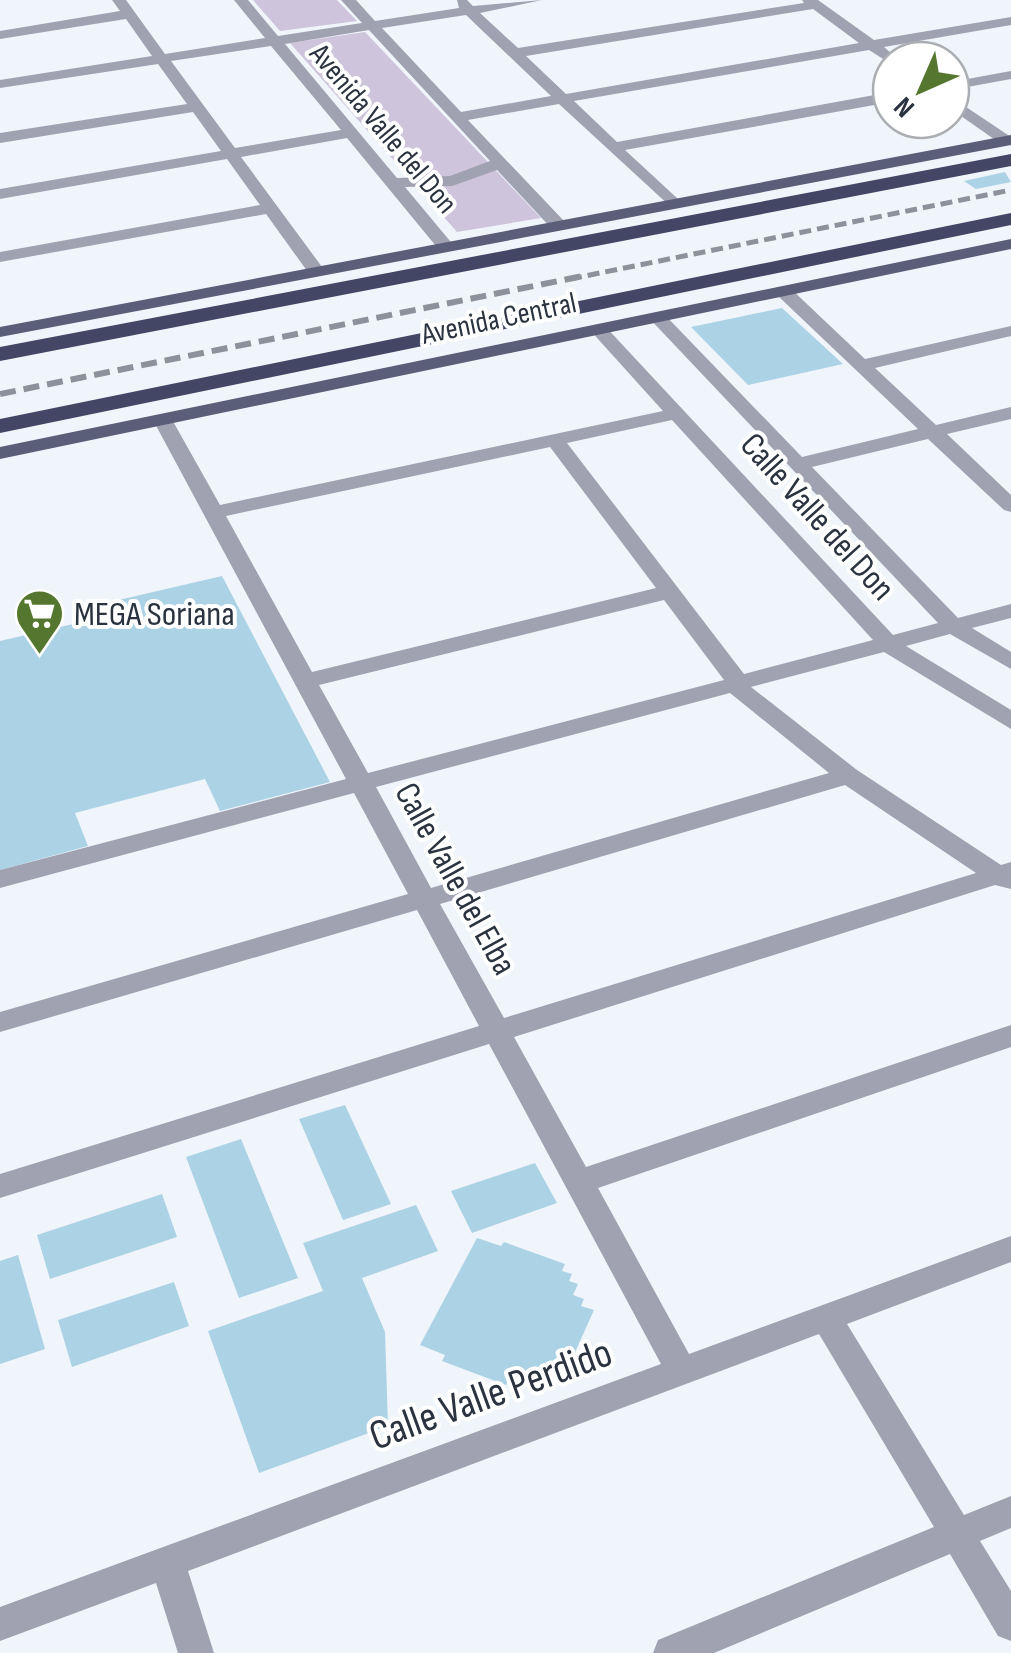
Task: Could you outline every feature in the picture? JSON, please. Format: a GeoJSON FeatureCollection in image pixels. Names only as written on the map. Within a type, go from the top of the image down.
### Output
{"type":"FeatureCollection","features":[{"type":"Feature","properties":{"kind":"highway","name":"Avenida Central"},"geometry":{"type":"LineString","coordinates":[[0,354],[1010,147]]}},
{"type":"Feature","properties":{"kind":"highway","name":"Avenida Central"},"geometry":{"type":"LineString","coordinates":[[0,426],[1011,219]]}},
{"type":"Feature","properties":{"kind":"highway"},"geometry":{"type":"LineString","coordinates":[[830,256],[1011,242]]}},
{"type":"Feature","properties":{"kind":"main road"},"geometry":{"type":"LineString","coordinates":[[0,332],[672,203],[1010,147]]}},
{"type":"Feature","properties":{"kind":"main road","name":"Avenida Central"},"geometry":{"type":"LineString","coordinates":[[0,453],[1011,242]]}},
{"type":"Feature","properties":{"kind":"street","name":"Avenida Valle del Don"},"geometry":{"type":"LineString","coordinates":[[241,0],[446,247]]}},
{"type":"Feature","properties":{"kind":"street","name":"Avenida Valle del Don"},"geometry":{"type":"LineString","coordinates":[[348,0],[558,225]]}},
{"type":"Feature","properties":{"kind":"street"},"geometry":{"type":"LineString","coordinates":[[0,84],[372,25],[464,5],[535,0]]}},
{"type":"Feature","properties":{"kind":"street"},"geometry":{"type":"LineString","coordinates":[[514,53],[812,2],[871,44]]}},
{"type":"Feature","properties":{"kind":"street"},"geometry":{"type":"LineString","coordinates":[[464,5],[672,203]]}},
{"type":"Feature","properties":{"kind":"street"},"geometry":{"type":"LineString","coordinates":[[0,34],[124,7],[316,271]]}},
{"type":"Feature","properties":{"kind":"street"},"geometry":{"type":"LineString","coordinates":[[901,40],[1011,21]]}},
{"type":"Feature","properties":{"kind":"street"},"geometry":{"type":"LineString","coordinates":[[458,117],[871,45]]}},
{"type":"Feature","properties":{"kind":"street"},"geometry":{"type":"LineString","coordinates":[[971,82],[1011,75]]}},
{"type":"Feature","properties":{"kind":"street"},"geometry":{"type":"LineString","coordinates":[[614,148],[871,100]]}},
{"type":"Feature","properties":{"kind":"street"},"geometry":{"type":"LineString","coordinates":[[0,138],[197,107]]}},
{"type":"Feature","properties":{"kind":"street"},"geometry":{"type":"LineString","coordinates":[[971,117],[1010,147]]}},
{"type":"Feature","properties":{"kind":"street"},"geometry":{"type":"LineString","coordinates":[[0,194],[350,132]]}},
{"type":"Feature","properties":{"kind":"street"},"geometry":{"type":"LineString","coordinates":[[392,182],[452,181],[500,163]]}},
{"type":"Feature","properties":{"kind":"street"},"geometry":{"type":"LineString","coordinates":[[0,257],[268,209]]}},
{"type":"Feature","properties":{"kind":"street"},"geometry":{"type":"LineString","coordinates":[[783,291],[1011,506]]}},
{"type":"Feature","properties":{"kind":"street","name":"Calle Valle del Don"},"geometry":{"type":"LineString","coordinates":[[657,317],[795,466],[954,627],[1011,662]]}},
{"type":"Feature","properties":{"kind":"street","name":"Calle Valle del Don"},"geometry":{"type":"LineString","coordinates":[[598,329],[891,646],[1011,721]]}},
{"type":"Feature","properties":{"kind":"street"},"geometry":{"type":"LineString","coordinates":[[862,365],[1011,331]]}},
{"type":"Feature","properties":{"kind":"street"},"geometry":{"type":"LineString","coordinates":[[215,512],[679,413]]}},
{"type":"Feature","properties":{"kind":"street"},"geometry":{"type":"LineString","coordinates":[[795,466],[1011,413]]}},
{"type":"Feature","properties":{"kind":"street","name":"Calle Valle del Elba"},"geometry":{"type":"LineString","coordinates":[[163,420],[683,1373]]}},
{"type":"Feature","properties":{"kind":"street"},"geometry":{"type":"LineString","coordinates":[[555,440],[672,591],[737,681],[742,695],[848,776],[1007,876]]}},
{"type":"Feature","properties":{"kind":"street"},"geometry":{"type":"LineString","coordinates":[[308,682],[672,591]]}},
{"type":"Feature","properties":{"kind":"street"},"geometry":{"type":"LineString","coordinates":[[0,879],[737,681],[891,646],[1011,611]]}},
{"type":"Feature","properties":{"kind":"street"},"geometry":{"type":"LineString","coordinates":[[0,1022],[848,776]]}},
{"type":"Feature","properties":{"kind":"street"},"geometry":{"type":"LineString","coordinates":[[0,1186],[1007,876]]}},
{"type":"Feature","properties":{"kind":"street"},"geometry":{"type":"LineString","coordinates":[[579,1182],[1011,1036]]}},
{"type":"Feature","properties":{"kind":"street","name":"Calle Valle Perdido"},"geometry":{"type":"LineString","coordinates":[[0,1624],[827,1320],[1011,1248]]}},
{"type":"Feature","properties":{"kind":"street"},"geometry":{"type":"LineString","coordinates":[[827,1320],[1011,1624]]}},
{"type":"Feature","properties":{"kind":"street"},"geometry":{"type":"LineString","coordinates":[[672,1653],[1011,1512]]}},
{"type":"Feature","properties":{"kind":"street"},"geometry":{"type":"LineString","coordinates":[[167,1560],[196,1653]]}},
{"type":"Feature","properties":{"kind":"shaded area"},"geometry":{"type":"Polygon","coordinates":[[[253,0],[337,0],[357,21],[280,31],[253,0]]]}},
{"type":"Feature","properties":{"kind":"shaded area"},"geometry":{"type":"Polygon","coordinates":[[[365,32],[541,218],[457,232],[290,43],[365,32]]]}},
{"type":"Feature","properties":{"kind":"building"},"geometry":{"type":"Polygon","coordinates":[[[1005,172],[1011,182],[976,189],[964,181],[1005,172]]]}},
{"type":"Feature","properties":{"kind":"building"},"geometry":{"type":"Polygon","coordinates":[[[782,308],[843,364],[748,385],[691,327],[782,308]]]}},
{"type":"Feature","properties":{"kind":"building"},"geometry":{"type":"Polygon","coordinates":[[[222,576],[330,782],[220,811],[205,779],[75,813],[88,846],[0,870],[0,641],[103,617],[97,605],[222,576]]]}},
{"type":"Feature","properties":{"kind":"building"},"geometry":{"type":"Polygon","coordinates":[[[345,1105],[391,1204],[343,1220],[299,1119],[345,1105]]]}},
{"type":"Feature","properties":{"kind":"building"},"geometry":{"type":"Polygon","coordinates":[[[241,1139],[298,1278],[239,1298],[186,1157],[241,1139]]]}},
{"type":"Feature","properties":{"kind":"building"},"geometry":{"type":"Polygon","coordinates":[[[535,1163],[557,1203],[472,1233],[451,1191],[535,1163]]]}},
{"type":"Feature","properties":{"kind":"building"},"geometry":{"type":"Polygon","coordinates":[[[162,1194],[177,1237],[50,1279],[37,1235],[162,1194]]]}},
{"type":"Feature","properties":{"kind":"building"},"geometry":{"type":"Polygon","coordinates":[[[416,1205],[438,1251],[362,1278],[385,1332],[388,1426],[259,1473],[208,1331],[323,1291],[303,1243],[416,1205]]]}},
{"type":"Feature","properties":{"kind":"building"},"geometry":{"type":"Polygon","coordinates":[[[477,1238],[501,1246],[504,1242],[565,1264],[562,1271],[572,1274],[569,1281],[578,1284],[573,1295],[584,1299],[581,1306],[594,1310],[567,1370],[554,1365],[550,1372],[538,1367],[532,1379],[524,1376],[521,1382],[510,1378],[506,1385],[442,1361],[445,1355],[420,1345],[477,1238]]]}},
{"type":"Feature","properties":{"kind":"building"},"geometry":{"type":"Polygon","coordinates":[[[18,1255],[45,1349],[0,1364],[0,1261],[18,1255]]]}},
{"type":"Feature","properties":{"kind":"building"},"geometry":{"type":"Polygon","coordinates":[[[174,1282],[189,1326],[72,1367],[58,1320],[174,1282]]]}},
{"type":"Feature","properties":{"kind":"railway"},"geometry":{"type":"LineString","coordinates":[[570,279],[1011,190]]}},
{"type":"Feature","properties":{"kind":"railway"},"geometry":{"type":"LineString","coordinates":[[0,394],[583,276]]}},
{"type":"Feature","properties":{"kind":"place","name":"MEGA Soriana"},"geometry":{"type":"Point","coordinates":[39,656]}}]}
